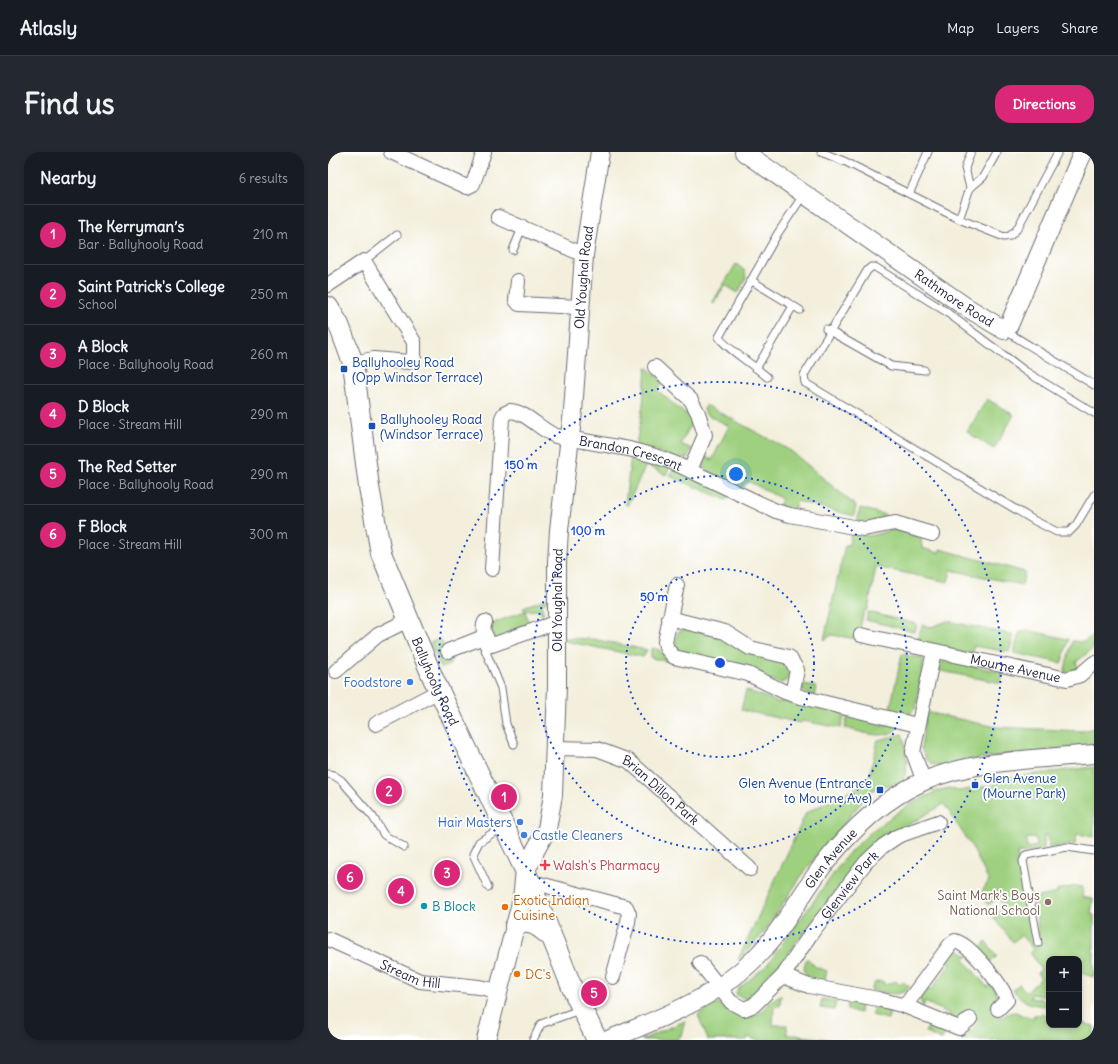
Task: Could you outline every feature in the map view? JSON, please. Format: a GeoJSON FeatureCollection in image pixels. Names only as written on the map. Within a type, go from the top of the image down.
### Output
{"type":"FeatureCollection","features":[{"type":"Feature","properties":{"kind":"main road","name":"Ballyhooly Road"},"geometry":{"type":"LineString","coordinates":[[328,307],[339,325],[353,363],[377,536],[381,553],[439,691],[528,879],[551,938],[597,1040]]}},
{"type":"Feature","properties":{"kind":"street"},"geometry":{"type":"LineString","coordinates":[[391,152],[463,186],[471,186],[473,184],[484,152]]}},
{"type":"Feature","properties":{"kind":"street","name":"Old Youghal Road"},"geometry":{"type":"LineString","coordinates":[[486,1040],[497,991],[535,851],[547,829],[553,795],[556,748],[557,562],[559,530],[570,440],[584,255],[600,152]]}},
{"type":"Feature","properties":{"kind":"street","name":"Rathmore Road"},"geometry":{"type":"LineString","coordinates":[[744,152],[963,305],[1004,330],[1009,324],[1084,152]]}},
{"type":"Feature","properties":{"kind":"street"},"geometry":{"type":"LineString","coordinates":[[498,217],[584,255]]}},
{"type":"Feature","properties":{"kind":"street"},"geometry":{"type":"LineString","coordinates":[[328,285],[364,261],[412,336],[415,350],[414,356],[410,362],[374,358],[353,363]]}},
{"type":"Feature","properties":{"kind":"street"},"geometry":{"type":"LineString","coordinates":[[518,281],[516,300],[519,304],[580,307]]}},
{"type":"Feature","properties":{"kind":"street","name":"Brandon Crescent"},"geometry":{"type":"LineString","coordinates":[[655,367],[691,400],[698,413],[705,436],[690,470]]}},
{"type":"Feature","properties":{"kind":"street","name":"Brandon Crescent"},"geometry":{"type":"LineString","coordinates":[[492,569],[502,418],[504,414],[510,410],[514,411],[548,433],[570,440],[629,449],[654,456],[690,470],[776,511],[864,529],[895,523],[932,534]]}},
{"type":"Feature","properties":{"kind":"street"},"geometry":{"type":"LineString","coordinates":[[677,585],[669,618],[665,646],[674,657],[748,674],[792,694],[917,725]]}},
{"type":"Feature","properties":{"kind":"street"},"geometry":{"type":"LineString","coordinates":[[669,618],[725,632],[750,648],[789,657],[797,670],[792,694]]}},
{"type":"Feature","properties":{"kind":"street"},"geometry":{"type":"LineString","coordinates":[[336,671],[378,634],[408,620]]}},
{"type":"Feature","properties":{"kind":"street"},"geometry":{"type":"LineString","coordinates":[[448,651],[484,632],[487,641],[492,645],[557,622]]}},
{"type":"Feature","properties":{"kind":"street","name":"Mourne Avenue"},"geometry":{"type":"LineString","coordinates":[[861,635],[1067,679],[1080,675],[1094,663]]}},
{"type":"Feature","properties":{"kind":"street"},"geometry":{"type":"LineString","coordinates":[[924,782],[913,752],[917,725],[934,651]]}},
{"type":"Feature","properties":{"kind":"street"},"geometry":{"type":"LineString","coordinates":[[376,724],[439,691]]}},
{"type":"Feature","properties":{"kind":"street","name":"Brian Dillon Park"},"geometry":{"type":"LineString","coordinates":[[556,748],[597,748],[629,761],[750,869]]}},
{"type":"Feature","properties":{"kind":"street","name":"Glen Avenue"},"geometry":{"type":"LineString","coordinates":[[608,1040],[680,1009],[719,987],[746,967],[771,941],[821,868],[850,834],[884,804],[924,782],[950,773],[1001,763],[1094,754]]}},
{"type":"Feature","properties":{"kind":"street","name":"Glenview Park"},"geometry":{"type":"LineString","coordinates":[[700,963],[731,1002],[744,1010],[754,1005],[784,976],[810,935],[866,862],[883,846],[898,836],[938,822]]}},
{"type":"Feature","properties":{"kind":"street"},"geometry":{"type":"LineString","coordinates":[[528,879],[540,884],[626,907],[629,914],[628,922],[613,977]]}},
{"type":"Feature","properties":{"kind":"street"},"geometry":{"type":"LineString","coordinates":[[514,926],[525,923],[535,926],[551,938]]}},
{"type":"Feature","properties":{"kind":"street","name":"Stream Hill"},"geometry":{"type":"LineString","coordinates":[[328,939],[420,981],[480,987],[497,991]]}},
{"type":"Feature","properties":{"kind":"street"},"geometry":{"type":"LineString","coordinates":[[905,1006],[950,944],[956,941],[967,947],[1002,988],[1007,1000],[998,1009]]}},
{"type":"Feature","properties":{"kind":"street"},"geometry":{"type":"LineString","coordinates":[[784,976],[808,986],[878,999],[905,1006],[959,1028],[970,1019]]}},
{"type":"Feature","properties":{"kind":"lane"},"geometry":{"type":"LineString","coordinates":[[821,152],[846,162],[960,219],[1004,237],[1012,234],[1038,192],[1058,152]]}},
{"type":"Feature","properties":{"kind":"lane"},"geometry":{"type":"LineString","coordinates":[[909,194],[928,152]]}},
{"type":"Feature","properties":{"kind":"lane"},"geometry":{"type":"LineString","coordinates":[[970,188],[965,168],[971,152]]}},
{"type":"Feature","properties":{"kind":"lane"},"geometry":{"type":"LineString","coordinates":[[960,219],[970,188],[984,177],[997,152]]}},
{"type":"Feature","properties":{"kind":"lane"},"geometry":{"type":"LineString","coordinates":[[767,377],[757,367],[724,344],[719,337],[804,194]]}},
{"type":"Feature","properties":{"kind":"lane"},"geometry":{"type":"LineString","coordinates":[[513,250],[522,228]]}},
{"type":"Feature","properties":{"kind":"lane"},"geometry":{"type":"LineString","coordinates":[[364,261],[397,235]]}},
{"type":"Feature","properties":{"kind":"lane"},"geometry":{"type":"LineString","coordinates":[[1094,413],[1025,371],[945,311],[875,267],[871,267],[867,270],[828,330],[804,375],[805,382],[807,384],[1035,521],[1057,532],[1068,532],[1076,525],[1094,495]]}},
{"type":"Feature","properties":{"kind":"lane"},"geometry":{"type":"LineString","coordinates":[[752,281],[800,310]]}},
{"type":"Feature","properties":{"kind":"lane"},"geometry":{"type":"LineString","coordinates":[[757,367],[793,306]]}},
{"type":"Feature","properties":{"kind":"lane"},"geometry":{"type":"LineString","coordinates":[[828,330],[891,366],[924,370]]}},
{"type":"Feature","properties":{"kind":"lane"},"geometry":{"type":"LineString","coordinates":[[1004,330],[1094,385]]}},
{"type":"Feature","properties":{"kind":"lane"},"geometry":{"type":"LineString","coordinates":[[484,632],[501,688],[506,724],[514,744]]}},
{"type":"Feature","properties":{"kind":"lane"},"geometry":{"type":"LineString","coordinates":[[328,774],[342,780],[373,817],[384,835],[404,846]]}},
{"type":"Feature","properties":{"kind":"lane"},"geometry":{"type":"LineString","coordinates":[[488,887],[473,854],[479,842],[503,826]]}},
{"type":"Feature","properties":{"kind":"lane"},"geometry":{"type":"LineString","coordinates":[[1038,943],[1022,861],[1023,857],[1026,855],[1067,847],[1094,851]]}},
{"type":"Feature","properties":{"kind":"lane"},"geometry":{"type":"LineString","coordinates":[[533,1040],[541,1024],[582,1008]]}},
{"type":"Feature","properties":{"kind":"green space"},"geometry":{"type":"Polygon","coordinates":[[[736,264],[744,270],[746,277],[738,293],[725,285],[714,304],[712,303],[736,264]]]}},
{"type":"Feature","properties":{"kind":"green space"},"geometry":{"type":"Polygon","coordinates":[[[646,367],[664,383],[657,390],[685,414],[688,411],[692,415],[692,422],[681,444],[692,449],[687,458],[679,459],[636,445],[643,405],[646,367]]]}},
{"type":"Feature","properties":{"kind":"green space"},"geometry":{"type":"Polygon","coordinates":[[[987,399],[1014,415],[994,449],[967,432],[987,399]]]}},
{"type":"Feature","properties":{"kind":"green space"},"geometry":{"type":"Polygon","coordinates":[[[706,405],[791,451],[856,506],[854,516],[797,501],[793,511],[779,506],[782,499],[748,481],[741,489],[715,477],[705,467],[703,462],[704,456],[712,460],[729,426],[706,414],[704,410],[706,405]]]}},
{"type":"Feature","properties":{"kind":"green space"},"geometry":{"type":"Polygon","coordinates":[[[631,455],[670,467],[666,475],[646,465],[627,506],[625,504],[631,455]]]}},
{"type":"Feature","properties":{"kind":"green space"},"geometry":{"type":"Polygon","coordinates":[[[674,469],[729,495],[726,500],[670,476],[674,469]]]}},
{"type":"Feature","properties":{"kind":"green space"},"geometry":{"type":"Polygon","coordinates":[[[860,508],[886,515],[880,520],[876,521],[857,522],[860,508]]]}},
{"type":"Feature","properties":{"kind":"green space"},"geometry":{"type":"Polygon","coordinates":[[[895,529],[921,538],[922,548],[939,553],[940,549],[1025,572],[1022,585],[951,570],[948,582],[876,567],[868,609],[864,612],[857,639],[832,635],[824,640],[845,545],[849,545],[851,533],[870,536],[895,529]]]}},
{"type":"Feature","properties":{"kind":"green space"},"geometry":{"type":"Polygon","coordinates":[[[548,598],[547,601],[542,604],[543,614],[535,610],[525,611],[523,607],[548,598]]]}},
{"type":"Feature","properties":{"kind":"green space"},"geometry":{"type":"Polygon","coordinates":[[[525,611],[531,628],[495,641],[488,625],[525,611]]]}},
{"type":"Feature","properties":{"kind":"green space"},"geometry":{"type":"Polygon","coordinates":[[[868,612],[917,624],[915,632],[866,620],[868,612]]]}},
{"type":"Feature","properties":{"kind":"green space"},"geometry":{"type":"Polygon","coordinates":[[[947,621],[1014,635],[1009,652],[974,646],[972,655],[917,642],[922,625],[931,627],[947,621]]]}},
{"type":"Feature","properties":{"kind":"green space"},"geometry":{"type":"Polygon","coordinates":[[[686,628],[724,636],[782,661],[790,668],[788,678],[780,683],[680,653],[675,648],[678,632],[686,628]]]}},
{"type":"Feature","properties":{"kind":"green space"},"geometry":{"type":"Polygon","coordinates":[[[1026,630],[1068,639],[1062,663],[1014,653],[1019,633],[1026,630]]]}},
{"type":"Feature","properties":{"kind":"green space"},"geometry":{"type":"Polygon","coordinates":[[[1094,634],[1094,648],[1076,662],[1079,670],[1064,673],[1072,641],[1084,642],[1094,634]]]}},
{"type":"Feature","properties":{"kind":"green space"},"geometry":{"type":"Polygon","coordinates":[[[440,638],[451,664],[441,668],[430,643],[440,638]]]}},
{"type":"Feature","properties":{"kind":"green space"},"geometry":{"type":"Polygon","coordinates":[[[565,638],[593,639],[647,650],[643,657],[565,641],[565,638]]]}},
{"type":"Feature","properties":{"kind":"green space"},"geometry":{"type":"Polygon","coordinates":[[[651,648],[660,650],[666,659],[675,663],[651,658],[651,648]]]}},
{"type":"Feature","properties":{"kind":"green space"},"geometry":{"type":"Polygon","coordinates":[[[902,654],[922,658],[924,662],[916,708],[909,715],[889,713],[902,654]]]}},
{"type":"Feature","properties":{"kind":"green space"},"geometry":{"type":"Polygon","coordinates":[[[947,661],[1003,672],[1001,683],[936,670],[939,663],[947,661]]]}},
{"type":"Feature","properties":{"kind":"green space"},"geometry":{"type":"Polygon","coordinates":[[[801,683],[816,687],[814,697],[803,691],[801,683]]]}},
{"type":"Feature","properties":{"kind":"green space"},"geometry":{"type":"Polygon","coordinates":[[[746,690],[778,702],[796,701],[845,713],[841,728],[803,721],[800,723],[741,710],[746,690]]]}},
{"type":"Feature","properties":{"kind":"green space"},"geometry":{"type":"Polygon","coordinates":[[[926,712],[996,727],[1082,731],[1094,728],[1094,745],[967,760],[941,767],[935,766],[926,759],[921,748],[926,712]]]}},
{"type":"Feature","properties":{"kind":"green space"},"geometry":{"type":"Polygon","coordinates":[[[848,714],[898,726],[889,734],[882,735],[845,728],[848,714]]]}},
{"type":"Feature","properties":{"kind":"green space"},"geometry":{"type":"Polygon","coordinates":[[[902,734],[907,759],[906,773],[903,778],[898,784],[881,786],[868,794],[804,872],[763,934],[738,960],[806,813],[868,781],[878,740],[902,734]]]}},
{"type":"Feature","properties":{"kind":"green space"},"geometry":{"type":"Polygon","coordinates":[[[1094,767],[1094,837],[1077,834],[1075,844],[1049,848],[1048,835],[1044,836],[1044,849],[1017,854],[1028,913],[1036,944],[1040,945],[1034,898],[1057,893],[1057,890],[1075,886],[1083,887],[1082,897],[1093,899],[1091,914],[1094,915],[1094,977],[1082,974],[1082,956],[1046,956],[1046,995],[1031,994],[1030,998],[1042,999],[1046,1002],[1046,1006],[1029,1003],[1013,990],[1019,984],[1027,992],[1041,978],[1037,973],[1041,970],[1030,952],[1033,949],[1021,935],[1013,942],[993,917],[1005,907],[998,898],[988,905],[980,894],[989,881],[972,847],[944,804],[889,836],[804,932],[778,968],[752,996],[747,999],[738,996],[736,993],[737,990],[767,965],[847,855],[873,830],[907,806],[937,791],[949,788],[959,791],[994,785],[1002,778],[1094,767]],[[1035,837],[1026,839],[1027,848],[1037,846],[1035,837]]]}},
{"type":"Feature","properties":{"kind":"green space"},"geometry":{"type":"Polygon","coordinates":[[[986,942],[997,956],[990,962],[980,948],[986,942]]]}},
{"type":"Feature","properties":{"kind":"green space"},"geometry":{"type":"Polygon","coordinates":[[[955,948],[968,956],[964,960],[987,987],[991,983],[998,996],[991,1006],[1001,1018],[1012,1012],[1028,1017],[1046,1014],[1046,1028],[1082,1028],[1082,1023],[1094,1026],[1094,1040],[961,1040],[979,1022],[967,1009],[956,1020],[948,1019],[950,1014],[925,1002],[923,1007],[919,997],[925,987],[930,991],[951,963],[946,959],[955,948]]]}},
{"type":"Feature","properties":{"kind":"green space"},"geometry":{"type":"Polygon","coordinates":[[[807,958],[816,967],[827,971],[824,983],[807,975],[804,968],[807,958]]]}},
{"type":"Feature","properties":{"kind":"green space"},"geometry":{"type":"Polygon","coordinates":[[[877,981],[884,982],[884,985],[896,981],[900,985],[903,982],[910,987],[897,994],[871,990],[874,983],[877,983],[877,981]]]}},
{"type":"Feature","properties":{"kind":"green space"},"geometry":{"type":"Polygon","coordinates":[[[781,995],[780,1006],[774,1006],[773,1025],[787,1025],[787,1035],[801,1035],[799,1040],[756,1040],[748,1037],[747,1040],[708,1040],[698,1015],[710,1007],[717,1004],[722,1005],[726,1006],[742,1017],[754,1016],[781,995]]]}},
{"type":"Feature","properties":{"kind":"green space"},"geometry":{"type":"Polygon","coordinates":[[[822,999],[836,1001],[834,1010],[820,1008],[822,999]]]}},
{"type":"Feature","properties":{"kind":"green space"},"geometry":{"type":"Polygon","coordinates":[[[848,1003],[861,1005],[860,1013],[847,1010],[848,1003]]]}},
{"type":"Feature","properties":{"kind":"green space"},"geometry":{"type":"Polygon","coordinates":[[[874,1006],[890,1011],[888,1019],[872,1015],[874,1006]]]}},
{"type":"Feature","properties":{"kind":"green space"},"geometry":{"type":"Polygon","coordinates":[[[685,1021],[681,1036],[678,1036],[680,1040],[641,1040],[685,1021]]]}},
{"type":"Feature","properties":{"kind":"green space"},"geometry":{"type":"Polygon","coordinates":[[[930,1024],[946,1033],[941,1040],[925,1032],[930,1024]]]}},
{"type":"Feature","properties":{"kind":"green space"},"geometry":{"type":"Polygon","coordinates":[[[801,1035],[802,1036],[832,1040],[799,1040],[801,1035]]]}},
{"type":"Feature","properties":{"kind":"place","name":"Ballyhooley Road (Opp Windsor Terrace)"},"geometry":{"type":"Point","coordinates":[344,369]}},
{"type":"Feature","properties":{"kind":"place","name":"Ballyhooley Road (Windsor Terrace)"},"geometry":{"type":"Point","coordinates":[372,426]}},
{"type":"Feature","properties":{"kind":"place","name":"Foodstore"},"geometry":{"type":"Point","coordinates":[410,682]}},
{"type":"Feature","properties":{"kind":"place","name":"Glen Avenue (Mourne Park)"},"geometry":{"type":"Point","coordinates":[975,785]}},
{"type":"Feature","properties":{"kind":"place","name":"Glen Avenue (Entrance to Mourne Ave)"},"geometry":{"type":"Point","coordinates":[880,790]}},
{"type":"Feature","properties":{"kind":"place","name":"Saint Patrick's College"},"geometry":{"type":"Point","coordinates":[389,791]}},
{"type":"Feature","properties":{"kind":"place","name":"The Kerryman’s"},"geometry":{"type":"Point","coordinates":[504,797]}},
{"type":"Feature","properties":{"kind":"place","name":"Hair Masters"},"geometry":{"type":"Point","coordinates":[520,822]}},
{"type":"Feature","properties":{"kind":"place","name":"Castle Cleaners"},"geometry":{"type":"Point","coordinates":[524,835]}},
{"type":"Feature","properties":{"kind":"place","name":"Walsh's Pharmacy"},"geometry":{"type":"Point","coordinates":[545,865]}},
{"type":"Feature","properties":{"kind":"place","name":"A Block"},"geometry":{"type":"Point","coordinates":[447,873]}},
{"type":"Feature","properties":{"kind":"place","name":"F Block"},"geometry":{"type":"Point","coordinates":[350,877]}},
{"type":"Feature","properties":{"kind":"place","name":"D Block"},"geometry":{"type":"Point","coordinates":[401,891]}},
{"type":"Feature","properties":{"kind":"place","name":"Saint Mark's Boys National School"},"geometry":{"type":"Point","coordinates":[1048,902]}},
{"type":"Feature","properties":{"kind":"place","name":"B Block"},"geometry":{"type":"Point","coordinates":[424,906]}},
{"type":"Feature","properties":{"kind":"place","name":"Exotic Indian Cuisine"},"geometry":{"type":"Point","coordinates":[505,907]}},
{"type":"Feature","properties":{"kind":"place","name":"DC's"},"geometry":{"type":"Point","coordinates":[517,974]}},
{"type":"Feature","properties":{"kind":"place","name":"The Red Setter"},"geometry":{"type":"Point","coordinates":[594,993]}}]}
